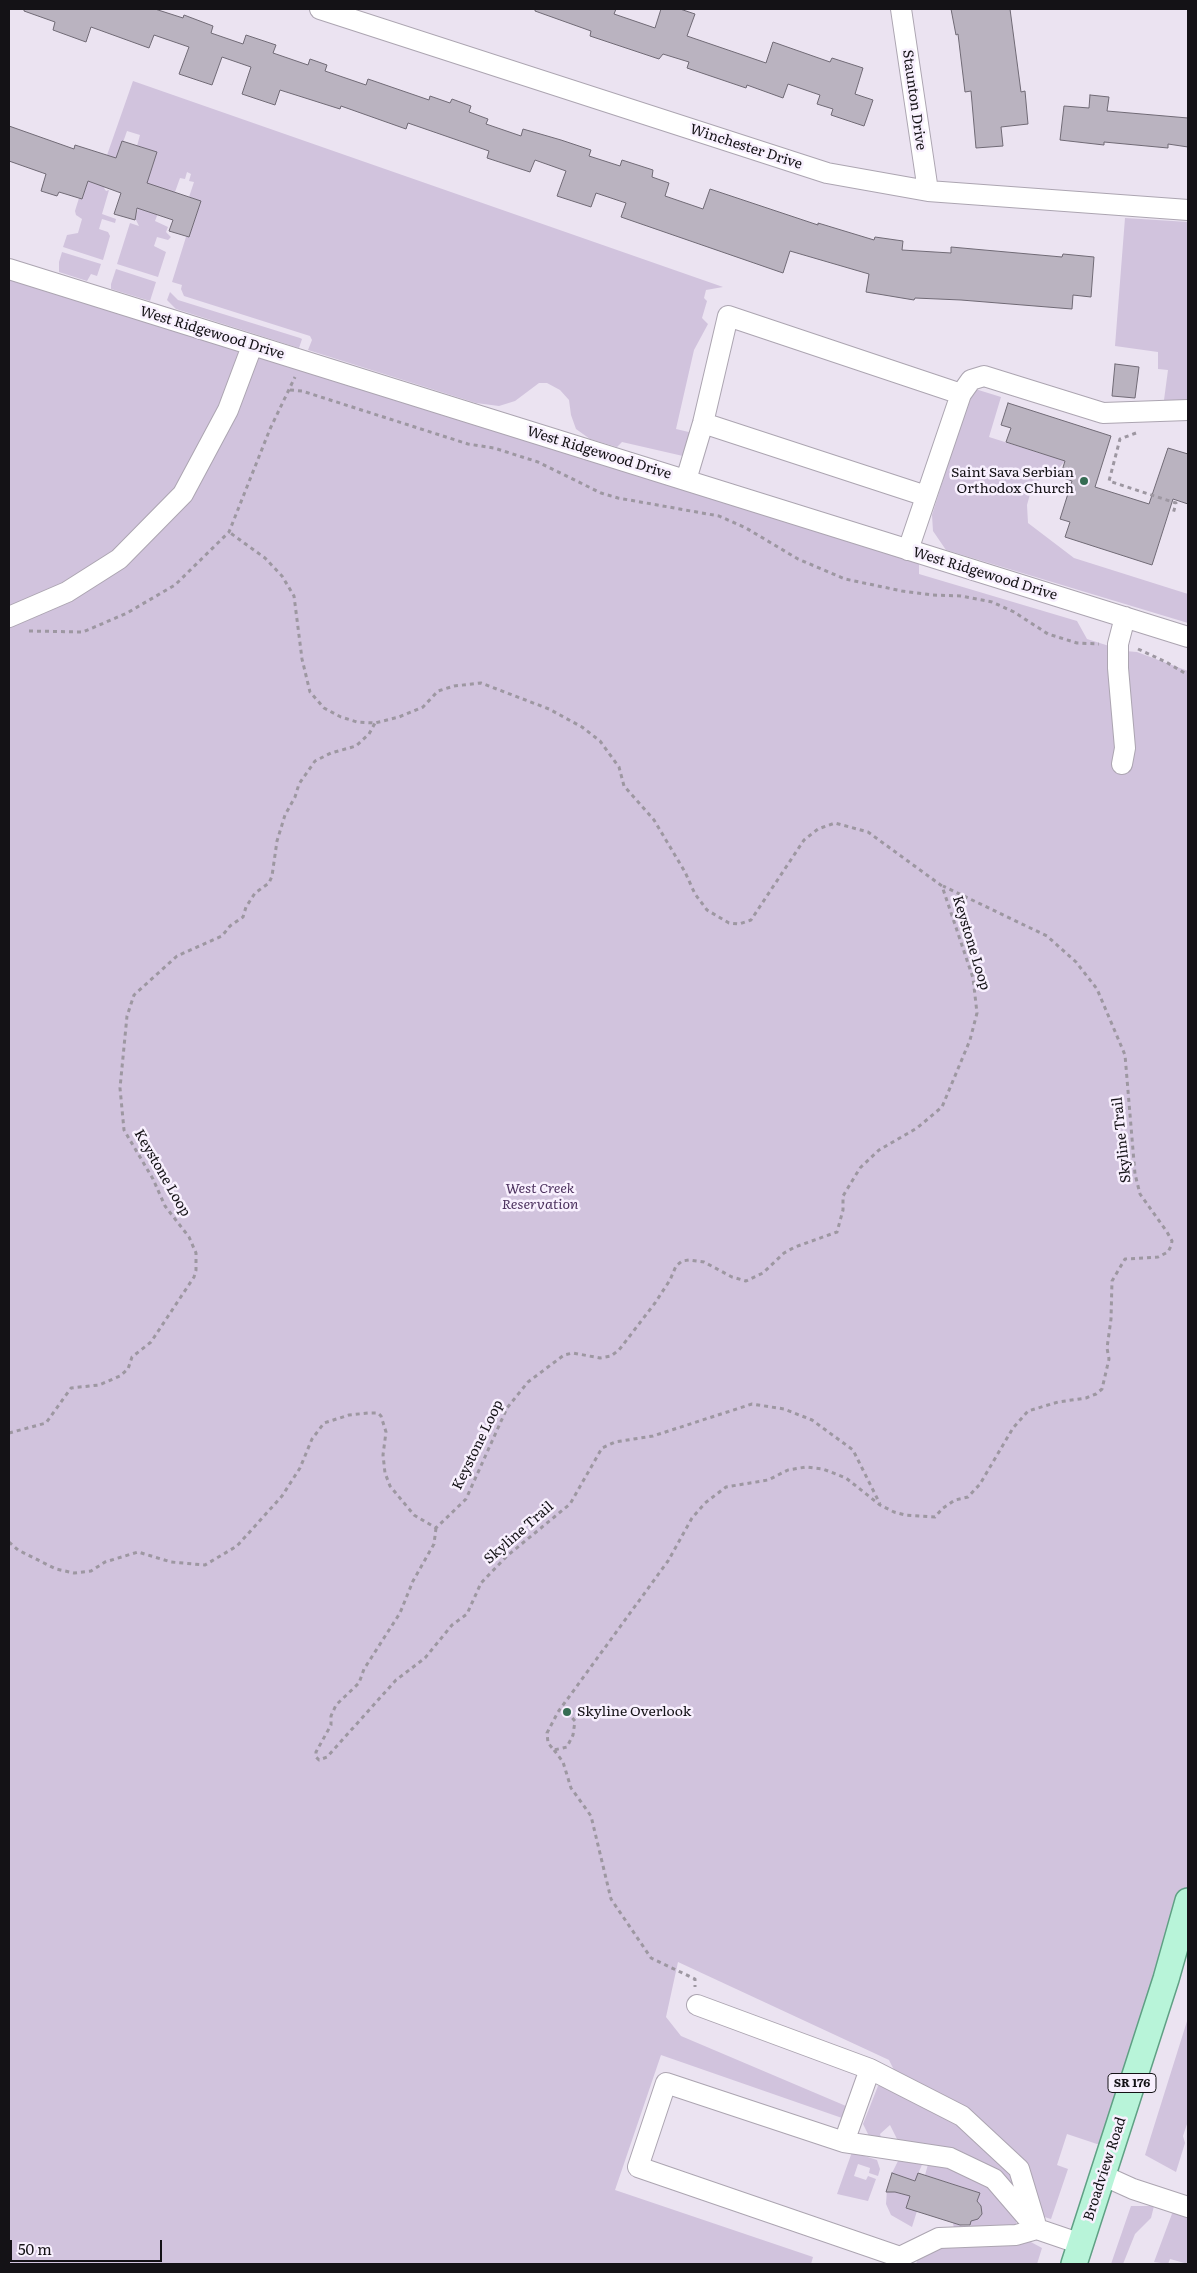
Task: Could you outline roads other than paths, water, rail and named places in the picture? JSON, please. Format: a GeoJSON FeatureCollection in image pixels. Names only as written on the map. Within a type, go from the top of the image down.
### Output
{"type":"FeatureCollection","features":[{"type":"Feature","properties":{"kind":"main road","name":"Broadview Road"},"geometry":{"type":"LineString","coordinates":[[1078,2254],[1166,1978],[1188,1901]]}},
{"type":"Feature","properties":{"kind":"street","name":"Winchester Drive"},"geometry":{"type":"LineString","coordinates":[[320,9],[827,173],[928,192],[1188,210]]}},
{"type":"Feature","properties":{"kind":"street","name":"Staunton Drive"},"geometry":{"type":"LineString","coordinates":[[901,9],[928,192]]}},
{"type":"Feature","properties":{"kind":"street","name":"West Ridgewood Drive"},"geometry":{"type":"LineString","coordinates":[[9,269],[1188,637]]}},
{"type":"Feature","properties":{"kind":"street"},"geometry":{"type":"LineString","coordinates":[[686,480],[703,423],[728,316],[960,394]]}},
{"type":"Feature","properties":{"kind":"street"},"geometry":{"type":"LineString","coordinates":[[14,624],[119,559],[183,494],[228,410],[252,346]]}},
{"type":"Feature","properties":{"kind":"street"},"geometry":{"type":"LineString","coordinates":[[908,550],[960,394],[971,380],[984,376],[1103,413],[1188,410]]}},
{"type":"Feature","properties":{"kind":"street"},"geometry":{"type":"LineString","coordinates":[[703,423],[926,496]]}},
{"type":"Feature","properties":{"kind":"street"},"geometry":{"type":"LineString","coordinates":[[1122,764],[1125,748],[1118,668],[1118,644],[1124,617]]}},
{"type":"Feature","properties":{"kind":"street"},"geometry":{"type":"LineString","coordinates":[[697,2005],[870,2069],[962,2116],[1019,2169],[1037,2229]]}},
{"type":"Feature","properties":{"kind":"street"},"geometry":{"type":"LineString","coordinates":[[844,2142],[870,2069]]}},
{"type":"Feature","properties":{"kind":"street"},"geometry":{"type":"LineString","coordinates":[[1037,2229],[1016,2236],[939,2238],[901,2261],[638,2167],[666,2083],[844,2142],[950,2158],[994,2179],[1037,2229],[1078,2254]]}},
{"type":"Feature","properties":{"kind":"street"},"geometry":{"type":"LineString","coordinates":[[1102,2175],[1133,2189],[1188,2208]]}},
{"type":"Feature","properties":{"kind":"place","name":"Saint Sava Serbian Orthodox Church"},"geometry":{"type":"Point","coordinates":[1084,481]}},
{"type":"Feature","properties":{"kind":"place","name":"Skyline Overlook"},"geometry":{"type":"Point","coordinates":[567,1712]}},
{"type":"Feature","properties":{"kind":"park label","name":"West Creek Reservation"},"geometry":{"type":"Point","coordinates":[540,1198]}}]}
